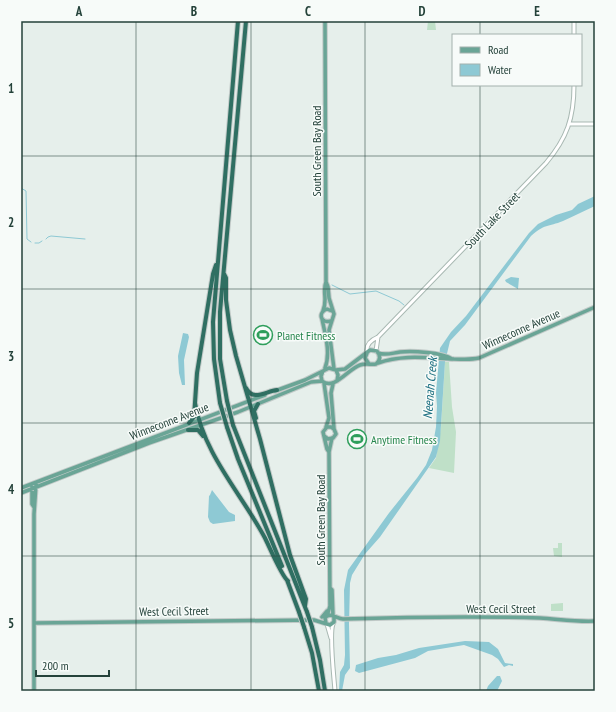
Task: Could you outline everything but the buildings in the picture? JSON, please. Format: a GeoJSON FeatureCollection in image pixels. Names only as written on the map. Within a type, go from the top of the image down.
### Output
{"type":"FeatureCollection","features":[{"type":"Feature","properties":{"kind":"highway"},"geometry":{"type":"LineString","coordinates":[[238,21],[217,263],[213,336],[216,377],[220,403],[238,459],[288,581],[304,627],[312,653],[318,691]]}},
{"type":"Feature","properties":{"kind":"highway"},"geometry":{"type":"LineString","coordinates":[[246,21],[220,312],[220,359],[227,401],[233,425],[308,612],[320,660],[325,691]]}},
{"type":"Feature","properties":{"kind":"highway"},"geometry":{"type":"LineString","coordinates":[[189,423],[194,417],[198,366],[214,267],[217,263]]}},
{"type":"Feature","properties":{"kind":"highway"},"geometry":{"type":"LineString","coordinates":[[224,274],[226,278],[226,300],[230,330],[288,548],[306,600],[305,606]]}},
{"type":"Feature","properties":{"kind":"highway"},"geometry":{"type":"LineString","coordinates":[[243,381],[247,390],[253,396],[277,390]]}},
{"type":"Feature","properties":{"kind":"highway"},"geometry":{"type":"LineString","coordinates":[[195,403],[205,439],[215,459],[262,533],[284,579],[288,581]]}},
{"type":"Feature","properties":{"kind":"highway"},"geometry":{"type":"LineString","coordinates":[[258,404],[254,414],[260,439]]}},
{"type":"Feature","properties":{"kind":"highway"},"geometry":{"type":"LineString","coordinates":[[188,430],[198,430],[205,439]]}},
{"type":"Feature","properties":{"kind":"main road","name":"South Green Bay Road"},"geometry":{"type":"LineString","coordinates":[[323,311],[326,303],[324,287],[326,282],[325,21]]}},
{"type":"Feature","properties":{"kind":"main road","name":"South Green Bay Road"},"geometry":{"type":"LineString","coordinates":[[326,282],[332,312]]}},
{"type":"Feature","properties":{"kind":"main road","name":"Winneconne Avenue"},"geometry":{"type":"LineString","coordinates":[[377,351],[385,355],[408,352],[468,360],[484,357],[595,307]]}},
{"type":"Feature","properties":{"kind":"main road"},"geometry":{"type":"LineString","coordinates":[[324,370],[329,368],[335,369],[345,369],[367,352],[372,350],[377,351],[380,358],[378,362],[373,365],[363,364],[357,366],[337,381],[333,384],[331,393],[334,429],[336,434],[332,438],[328,439],[324,436],[323,432],[329,418],[321,376],[328,358],[325,330],[321,314],[323,311],[329,309],[334,316],[329,330],[335,369],[338,375],[337,381]]}},
{"type":"Feature","properties":{"kind":"main road"},"geometry":{"type":"LineString","coordinates":[[322,319],[325,322],[331,321]]}},
{"type":"Feature","properties":{"kind":"main road"},"geometry":{"type":"LineString","coordinates":[[367,352],[365,358],[369,364]]}},
{"type":"Feature","properties":{"kind":"main road","name":"Winneconne Avenue"},"geometry":{"type":"LineString","coordinates":[[378,362],[400,357],[440,357]]}},
{"type":"Feature","properties":{"kind":"main road","name":"Winneconne Avenue"},"geometry":{"type":"LineString","coordinates":[[21,493],[34,485],[199,419],[305,380],[324,370]]}},
{"type":"Feature","properties":{"kind":"main road","name":"Winneconne Avenue"},"geometry":{"type":"LineString","coordinates":[[21,488],[34,485],[250,408],[311,382],[323,382]]}},
{"type":"Feature","properties":{"kind":"main road"},"geometry":{"type":"LineString","coordinates":[[323,382],[333,384]]}},
{"type":"Feature","properties":{"kind":"main road"},"geometry":{"type":"LineString","coordinates":[[326,427],[331,426],[334,429]]}},
{"type":"Feature","properties":{"kind":"main road","name":"South Green Bay Road"},"geometry":{"type":"LineString","coordinates":[[324,436],[329,452]]}},
{"type":"Feature","properties":{"kind":"main road","name":"South Green Bay Road"},"geometry":{"type":"LineString","coordinates":[[332,438],[329,452],[330,589],[332,590],[333,615],[335,619],[334,623]]}},
{"type":"Feature","properties":{"kind":"main road"},"geometry":{"type":"LineString","coordinates":[[34,485],[32,504],[34,507],[34,691]]}},
{"type":"Feature","properties":{"kind":"main road"},"geometry":{"type":"LineString","coordinates":[[327,623],[325,617],[330,589]]}},
{"type":"Feature","properties":{"kind":"main road"},"geometry":{"type":"LineString","coordinates":[[325,617],[333,615],[344,619]]}},
{"type":"Feature","properties":{"kind":"main road","name":"West Cecil Street"},"geometry":{"type":"LineString","coordinates":[[314,620],[325,617]]}},
{"type":"Feature","properties":{"kind":"main road","name":"West Cecil Street"},"geometry":{"type":"LineString","coordinates":[[344,619],[496,617],[595,621]]}},
{"type":"Feature","properties":{"kind":"main road"},"geometry":{"type":"LineString","coordinates":[[334,623],[344,619]]}},
{"type":"Feature","properties":{"kind":"main road","name":"West Cecil Street"},"geometry":{"type":"LineString","coordinates":[[34,623],[314,620],[334,623]]}},
{"type":"Feature","properties":{"kind":"street"},"geometry":{"type":"LineString","coordinates":[[574,21],[574,34]]}},
{"type":"Feature","properties":{"kind":"street","name":"South Lake Street"},"geometry":{"type":"LineString","coordinates":[[373,340],[378,337],[546,163],[560,145],[569,124],[574,106],[574,86]]}},
{"type":"Feature","properties":{"kind":"street"},"geometry":{"type":"LineString","coordinates":[[569,124],[595,124]]}},
{"type":"Feature","properties":{"kind":"street"},"geometry":{"type":"LineString","coordinates":[[377,351],[378,337]]}},
{"type":"Feature","properties":{"kind":"street"},"geometry":{"type":"LineString","coordinates":[[373,340],[377,351]]}},
{"type":"Feature","properties":{"kind":"street"},"geometry":{"type":"LineString","coordinates":[[367,352],[368,346],[373,340]]}},
{"type":"Feature","properties":{"kind":"street"},"geometry":{"type":"LineString","coordinates":[[327,623],[332,642]]}},
{"type":"Feature","properties":{"kind":"street"},"geometry":{"type":"LineString","coordinates":[[334,623],[332,628],[332,642],[335,691]]}},
{"type":"Feature","properties":{"kind":"green space"},"geometry":{"type":"Polygon","coordinates":[[[428,21],[435,21],[436,30],[427,30],[428,21]]]}},
{"type":"Feature","properties":{"kind":"green space"},"geometry":{"type":"Polygon","coordinates":[[[445,362],[449,362],[452,407],[456,432],[454,473],[429,468],[436,458],[441,427],[445,362]]]}},
{"type":"Feature","properties":{"kind":"green space"},"geometry":{"type":"Polygon","coordinates":[[[558,543],[562,543],[562,557],[554,556],[553,548],[558,548],[558,543]]]}},
{"type":"Feature","properties":{"kind":"green space"},"geometry":{"type":"Polygon","coordinates":[[[563,603],[563,611],[551,611],[551,604],[563,603]]]}},
{"type":"Feature","properties":{"kind":"water"},"geometry":{"type":"Polygon","coordinates":[[[595,196],[595,206],[563,221],[543,228],[531,236],[465,325],[450,341],[445,362],[440,441],[436,457],[380,537],[365,554],[352,575],[350,583],[349,624],[350,668],[345,675],[342,691],[339,691],[340,672],[344,665],[345,655],[344,590],[348,570],[426,465],[432,450],[436,427],[436,393],[440,348],[529,233],[538,224],[556,215],[572,210],[578,204],[595,196]]]}},
{"type":"Feature","properties":{"kind":"water"},"geometry":{"type":"Polygon","coordinates":[[[511,277],[519,278],[518,289],[506,282],[505,280],[511,277]]]}},
{"type":"Feature","properties":{"kind":"water"},"geometry":{"type":"Polygon","coordinates":[[[183,333],[188,334],[189,337],[184,360],[185,385],[182,385],[179,373],[178,356],[183,333]]]}},
{"type":"Feature","properties":{"kind":"water"},"geometry":{"type":"Polygon","coordinates":[[[212,490],[229,512],[235,515],[235,521],[213,524],[210,522],[208,517],[209,496],[212,490]]]}},
{"type":"Feature","properties":{"kind":"water"},"geometry":{"type":"Polygon","coordinates":[[[465,641],[489,642],[498,649],[505,663],[513,664],[513,666],[509,665],[504,667],[498,659],[492,655],[464,645],[428,651],[415,658],[359,673],[355,671],[356,665],[378,658],[396,655],[419,648],[465,641]]]}},
{"type":"Feature","properties":{"kind":"water"},"geometry":{"type":"Polygon","coordinates":[[[497,676],[500,676],[502,681],[497,691],[486,691],[488,686],[497,676]]]}},
{"type":"Feature","properties":{"kind":"waterway"},"geometry":{"type":"LineString","coordinates":[[21,188],[26,191],[27,239],[31,242]]}},
{"type":"Feature","properties":{"kind":"waterway"},"geometry":{"type":"LineString","coordinates":[[46,239],[51,236],[85,239]]}},
{"type":"Feature","properties":{"kind":"waterway"},"geometry":{"type":"LineString","coordinates":[[35,243],[42,241]]}},
{"type":"Feature","properties":{"kind":"waterway"},"geometry":{"type":"LineString","coordinates":[[332,285],[350,294],[376,291],[399,301],[404,305]]}},
{"type":"Feature","properties":{"kind":"place","name":"Planet Fitness"},"geometry":{"type":"Point","coordinates":[263,335]}},
{"type":"Feature","properties":{"kind":"place","name":"Anytime Fitness"},"geometry":{"type":"Point","coordinates":[357,439]}},
{"type":"Feature","properties":{"kind":"water label","name":"Neenah Creek"},"geometry":{"type":"Point","coordinates":[430,388]}}]}
